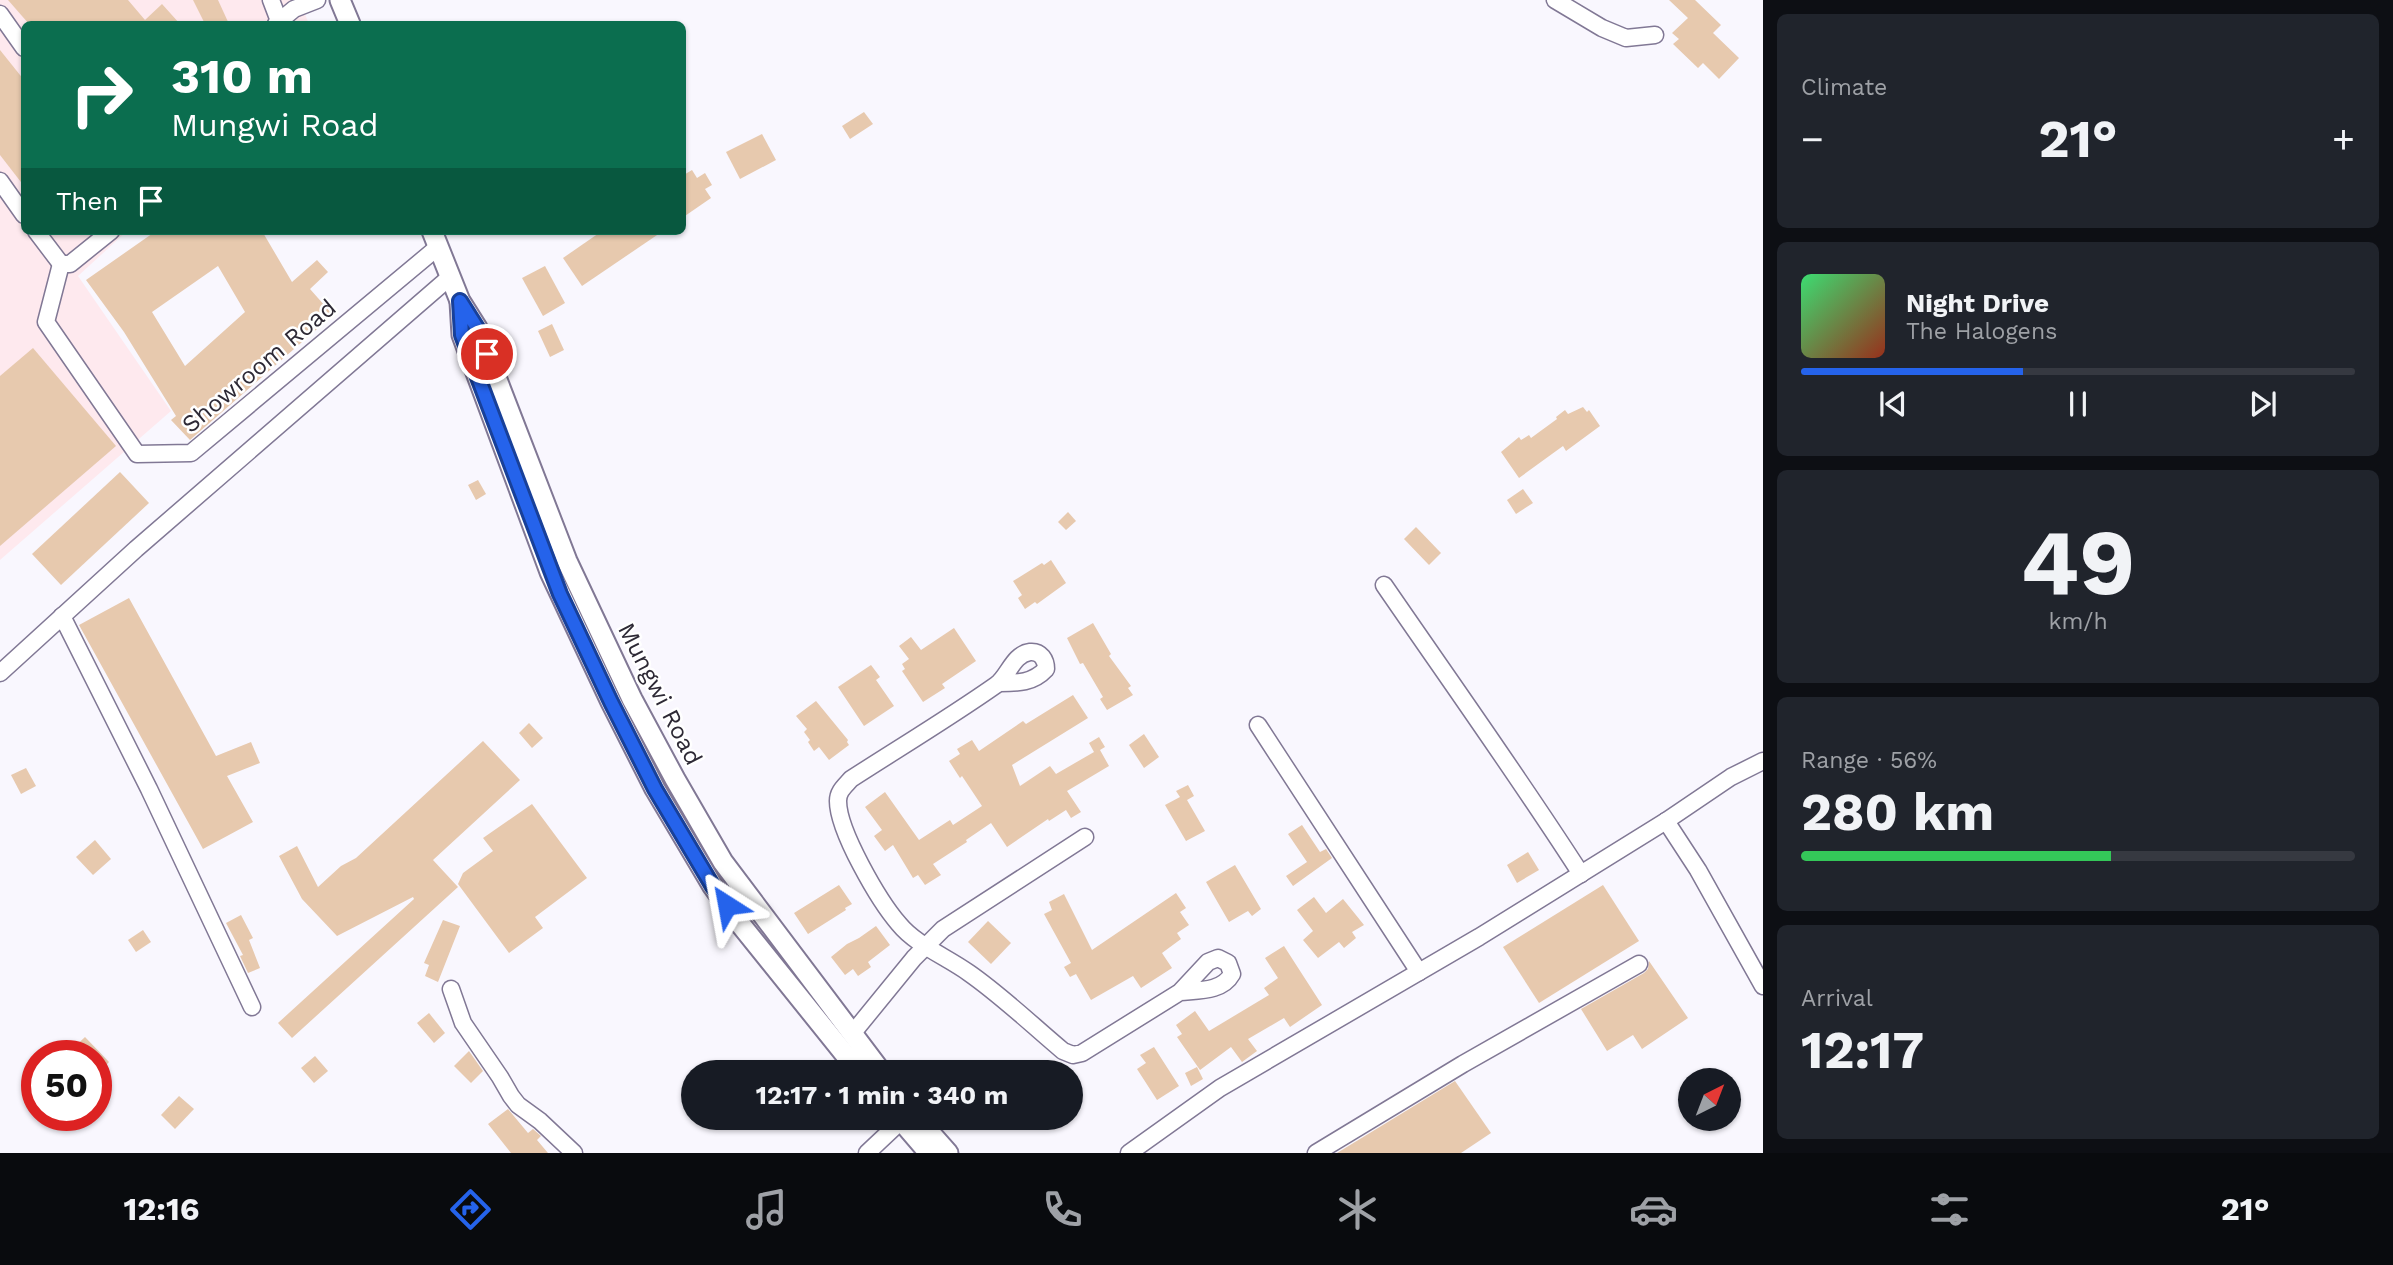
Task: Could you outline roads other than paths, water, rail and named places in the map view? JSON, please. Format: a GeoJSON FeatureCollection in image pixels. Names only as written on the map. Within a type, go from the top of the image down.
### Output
{"type":"FeatureCollection","features":[{"type":"Feature","properties":{"kind":"main road"},"geometry":{"type":"LineString","coordinates":[[340,0],[349,21]]}},
{"type":"Feature","properties":{"kind":"main road","name":"Mungwi Road"},"geometry":{"type":"LineString","coordinates":[[435,239],[460,301],[477,328],[567,561],[632,699],[674,779],[723,862],[871,1060]]}},
{"type":"Feature","properties":{"kind":"main road","name":"Mungwi Road"},"geometry":{"type":"LineString","coordinates":[[460,301],[462,335],[550,572],[655,789],[712,885],[850,1060]]}},
{"type":"Feature","properties":{"kind":"main road"},"geometry":{"type":"LineString","coordinates":[[913,1130],[929,1153]]}},
{"type":"Feature","properties":{"kind":"main road"},"geometry":{"type":"LineString","coordinates":[[919,1130],[948,1153]]}},
{"type":"Feature","properties":{"kind":"street"},"geometry":{"type":"LineString","coordinates":[[271,0],[277,21]]}},
{"type":"Feature","properties":{"kind":"street"},"geometry":{"type":"LineString","coordinates":[[280,21],[294,9],[317,0]]}},
{"type":"Feature","properties":{"kind":"street"},"geometry":{"type":"LineString","coordinates":[[1555,0],[1602,28],[1626,38],[1655,34]]}},
{"type":"Feature","properties":{"kind":"street"},"geometry":{"type":"LineString","coordinates":[[0,14],[21,44]]}},
{"type":"Feature","properties":{"kind":"street"},"geometry":{"type":"LineString","coordinates":[[0,181],[21,211]]}},
{"type":"Feature","properties":{"kind":"street"},"geometry":{"type":"LineString","coordinates":[[39,235],[61,264],[70,264],[106,235]]}},
{"type":"Feature","properties":{"kind":"street","name":"Showroom Road"},"geometry":{"type":"LineString","coordinates":[[61,264],[46,322],[137,454],[191,453],[435,239]]}},
{"type":"Feature","properties":{"kind":"street"},"geometry":{"type":"LineString","coordinates":[[0,673],[136,549],[450,277]]}},
{"type":"Feature","properties":{"kind":"street"},"geometry":{"type":"LineString","coordinates":[[1384,585],[1481,728],[1525,786],[1581,874]]}},
{"type":"Feature","properties":{"kind":"street"},"geometry":{"type":"LineString","coordinates":[[62,616],[149,789],[252,1007]]}},
{"type":"Feature","properties":{"kind":"street"},"geometry":{"type":"LineString","coordinates":[[1000,683],[851,779],[840,792],[840,815],[857,856],[899,924],[971,974],[1063,1051],[1073,1055],[1082,1054],[1180,992]]}},
{"type":"Feature","properties":{"kind":"street"},"geometry":{"type":"LineString","coordinates":[[1258,725],[1419,972]]}},
{"type":"Feature","properties":{"kind":"street"},"geometry":{"type":"LineString","coordinates":[[1129,1153],[1220,1088],[1419,972],[1666,821],[1731,777],[1763,761]]}},
{"type":"Feature","properties":{"kind":"street"},"geometry":{"type":"LineString","coordinates":[[1666,821],[1698,870],[1763,986]]}},
{"type":"Feature","properties":{"kind":"street"},"geometry":{"type":"LineString","coordinates":[[852,1034],[926,944],[943,929],[1085,837]]}},
{"type":"Feature","properties":{"kind":"street"},"geometry":{"type":"LineString","coordinates":[[1316,1153],[1639,964]]}},
{"type":"Feature","properties":{"kind":"street"},"geometry":{"type":"LineString","coordinates":[[452,989],[463,1023],[511,1096],[574,1153]]}},
{"type":"Feature","properties":{"kind":"street"},"geometry":{"type":"LineString","coordinates":[[867,1153],[893,1130]]}}]}
